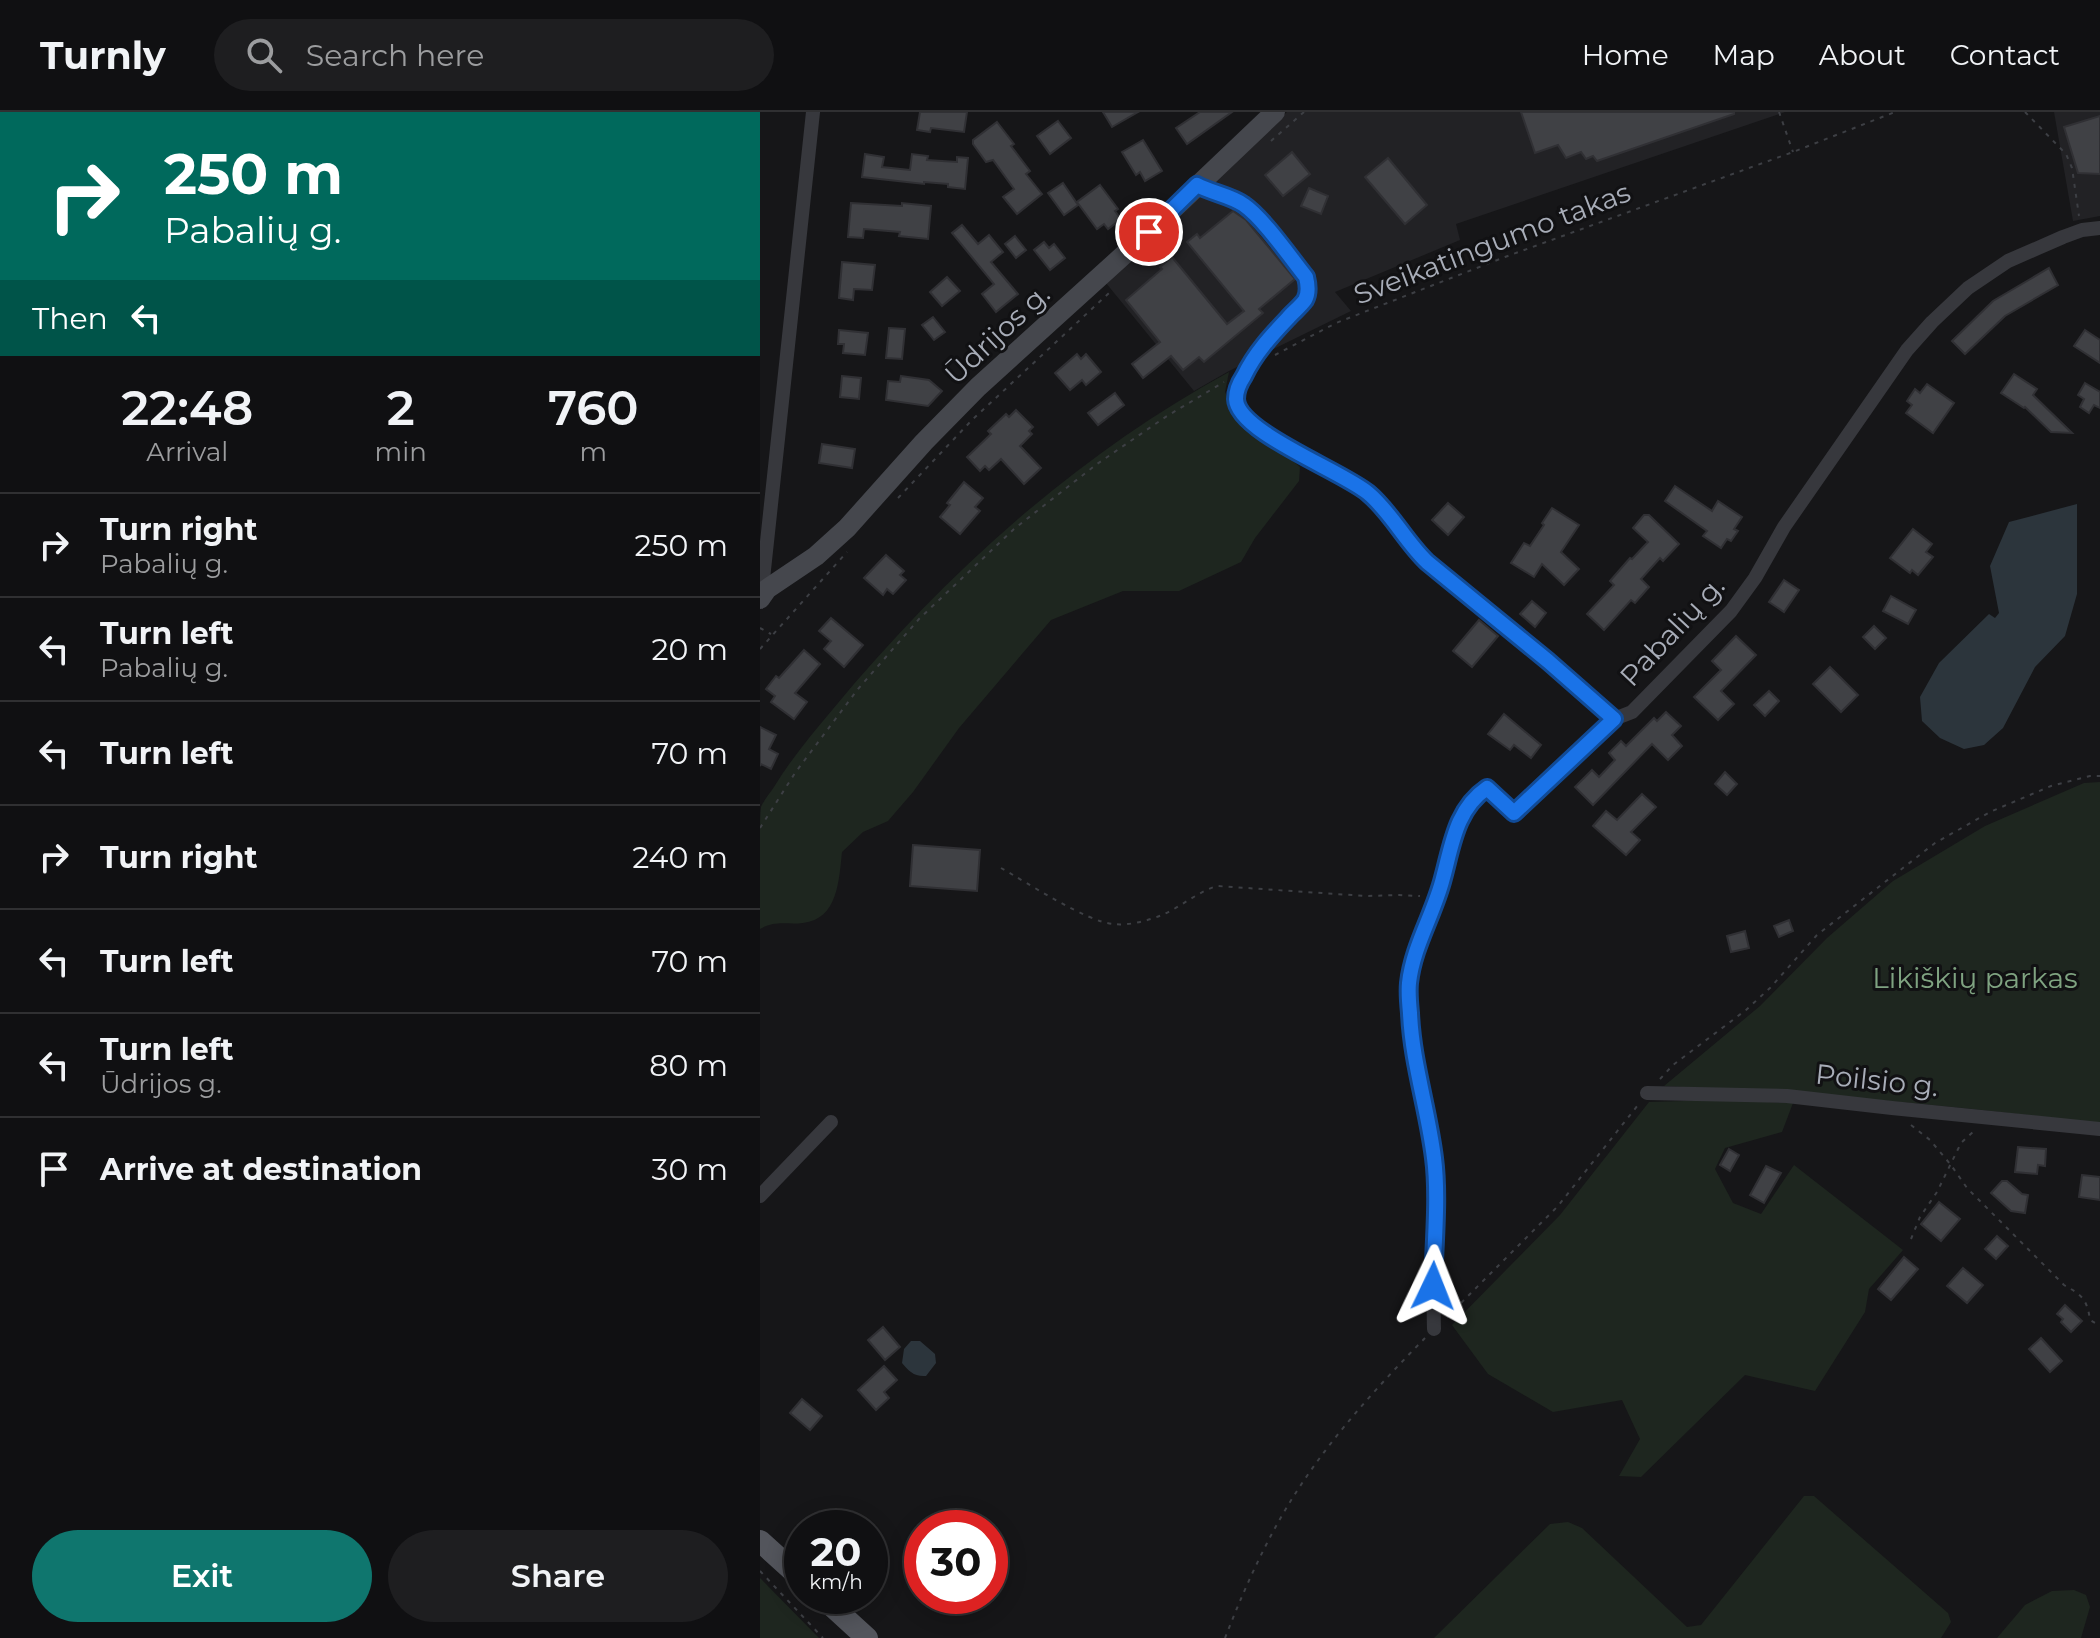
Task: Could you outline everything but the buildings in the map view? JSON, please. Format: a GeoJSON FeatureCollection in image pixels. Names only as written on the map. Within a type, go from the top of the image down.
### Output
{"type":"FeatureCollection","features":[{"type":"Feature","properties":{"kind":"main road","name":"Ūdrijos g."},"geometry":{"type":"LineString","coordinates":[[764,594],[816,556],[847,528],[978,387],[1093,284],[1275,112]]}},
{"type":"Feature","properties":{"kind":"main road"},"geometry":{"type":"LineString","coordinates":[[760,1541],[784,1563]]}},
{"type":"Feature","properties":{"kind":"main road"},"geometry":{"type":"LineString","coordinates":[[841,1614],[867,1638]]}},
{"type":"Feature","properties":{"kind":"street"},"geometry":{"type":"LineString","coordinates":[[764,594],[763,579],[813,112]]}},
{"type":"Feature","properties":{"kind":"street"},"geometry":{"type":"LineString","coordinates":[[1197,185],[1242,203],[1253,213],[1306,277],[1309,287],[1306,299],[1257,352],[1247,369],[1236,399],[1239,410],[1283,445],[1365,491],[1427,562],[1614,719]]}},
{"type":"Feature","properties":{"kind":"street","name":"Pabalių g."},"geometry":{"type":"LineString","coordinates":[[1434,1329],[1435,1159],[1410,1026],[1409,985],[1457,825],[1467,808],[1487,788],[1514,813],[1614,719],[1632,712],[1731,611],[1755,578],[1784,527],[1907,350],[1968,288],[2008,261],[2082,230],[2100,228]]}},
{"type":"Feature","properties":{"kind":"street","name":"Poilsio g."},"geometry":{"type":"LineString","coordinates":[[1647,1093],[1787,1096],[2100,1129]]}},
{"type":"Feature","properties":{"kind":"street"},"geometry":{"type":"LineString","coordinates":[[760,1196],[831,1122]]}},
{"type":"Feature","properties":{"kind":"path"},"geometry":{"type":"LineString","coordinates":[[1269,142],[1304,112]]}},
{"type":"Feature","properties":{"kind":"path"},"geometry":{"type":"LineString","coordinates":[[1779,112],[1793,152]]}},
{"type":"Feature","properties":{"kind":"path","name":"Sveikatingumo takas"},"geometry":{"type":"LineString","coordinates":[[1272,356],[1336,323],[1491,262],[1895,112]]}},
{"type":"Feature","properties":{"kind":"path"},"geometry":{"type":"LineString","coordinates":[[2025,112],[2066,154],[2072,168],[2082,230]]}},
{"type":"Feature","properties":{"kind":"path"},"geometry":{"type":"LineString","coordinates":[[899,497],[972,420],[1109,293]]}},
{"type":"Feature","properties":{"kind":"path"},"geometry":{"type":"LineString","coordinates":[[760,828],[795,773],[858,689],[919,619],[1014,529],[1097,464],[1167,416],[1247,369]]}},
{"type":"Feature","properties":{"kind":"path"},"geometry":{"type":"LineString","coordinates":[[760,649],[847,553]]}},
{"type":"Feature","properties":{"kind":"path"},"geometry":{"type":"LineString","coordinates":[[760,628],[772,634]]}},
{"type":"Feature","properties":{"kind":"path"},"geometry":{"type":"LineString","coordinates":[[1225,1638],[1258,1563],[1294,1495],[1338,1434],[1384,1380],[1558,1206],[1647,1093],[1673,1065],[1746,1010],[1817,935],[1935,843],[1990,812],[2051,786],[2100,776]]}},
{"type":"Feature","properties":{"kind":"path"},"geometry":{"type":"LineString","coordinates":[[1001,868],[1084,914],[1115,925],[1159,916],[1217,886],[1366,896],[1421,896],[1434,907]]}},
{"type":"Feature","properties":{"kind":"path"},"geometry":{"type":"LineString","coordinates":[[1892,1108],[1930,1140],[1967,1188],[2064,1285],[2080,1294],[2088,1306],[2090,1320],[2100,1326]]}},
{"type":"Feature","properties":{"kind":"path"},"geometry":{"type":"LineString","coordinates":[[1911,1239],[1961,1143],[1978,1127],[1996,1119]]}},
{"type":"Feature","properties":{"kind":"path"},"geometry":{"type":"LineString","coordinates":[[760,1571],[823,1638]]}},
{"type":"Feature","properties":{"kind":"shaded area"},"geometry":{"type":"Polygon","coordinates":[[[1287,112],[1785,112],[1456,224],[1460,240],[1335,292],[1351,311],[1194,391],[1106,283],[1287,112]]]}},
{"type":"Feature","properties":{"kind":"shaded area"},"geometry":{"type":"Polygon","coordinates":[[[2054,112],[2100,112],[2100,216],[2073,221],[2054,112]]]}},
{"type":"Feature","properties":{"kind":"shaded area"},"geometry":{"type":"Polygon","coordinates":[[[2077,504],[2077,594],[2065,636],[2035,667],[2003,728],[1984,745],[1964,749],[1940,738],[1922,721],[1920,697],[1939,663],[1989,614],[1995,618],[1999,613],[1990,566],[2009,522],[2077,504]]]}},
{"type":"Feature","properties":{"kind":"shaded area"},"geometry":{"type":"Polygon","coordinates":[[[911,1341],[920,1341],[935,1354],[936,1363],[926,1376],[915,1374],[902,1363],[904,1349],[911,1341]]]}},
{"type":"Feature","properties":{"kind":"green space"},"geometry":{"type":"Polygon","coordinates":[[[1229,372],[1225,392],[1234,411],[1300,467],[1299,481],[1255,538],[1241,562],[1179,591],[1123,591],[1051,620],[959,728],[888,821],[863,832],[842,852],[834,896],[823,914],[803,923],[776,924],[760,929],[761,807],[833,709],[920,612],[1015,522],[1118,441],[1229,372]]]}},
{"type":"Feature","properties":{"kind":"green space","name":"Likiškių parkas"},"geometry":{"type":"Polygon","coordinates":[[[2100,782],[2100,1124],[1882,1100],[1664,1086],[1760,1006],[1827,938],[1893,881],[1985,826],[2084,783],[2100,782]]]}},
{"type":"Feature","properties":{"kind":"green space"},"geometry":{"type":"Polygon","coordinates":[[[1718,1100],[1793,1103],[1782,1132],[1725,1148],[1715,1169],[1733,1203],[1761,1214],[1794,1165],[1903,1250],[1869,1289],[1865,1312],[1815,1391],[1745,1375],[1641,1477],[1619,1476],[1640,1439],[1622,1400],[1553,1412],[1488,1374],[1452,1325],[1560,1215],[1649,1102],[1718,1100]]]}},
{"type":"Feature","properties":{"kind":"green space"},"geometry":{"type":"Polygon","coordinates":[[[1804,1496],[1814,1496],[1948,1613],[1951,1622],[1941,1638],[1434,1638],[1550,1524],[1568,1522],[1582,1528],[1687,1627],[1701,1625],[1804,1496]]]}},
{"type":"Feature","properties":{"kind":"green space"},"geometry":{"type":"Polygon","coordinates":[[[760,1578],[784,1602],[784,1614],[795,1614],[819,1638],[760,1638],[760,1578]]]}},
{"type":"Feature","properties":{"kind":"green space"},"geometry":{"type":"Polygon","coordinates":[[[2074,1590],[2086,1595],[2090,1607],[2081,1638],[1997,1638],[2025,1605],[2052,1591],[2074,1590]]]}},
{"type":"Feature","properties":{"kind":"route"},"geometry":{"type":"LineString","coordinates":[[1149,232],[1197,185],[1242,203],[1253,213],[1306,277],[1309,287],[1306,299],[1257,352],[1247,369],[1236,399],[1239,410],[1283,445],[1365,491],[1427,562],[1614,719],[1514,813],[1487,788],[1479,793],[1457,825],[1438,896],[1419,944],[1409,985],[1410,1026],[1435,1159],[1433,1286]]}}]}
